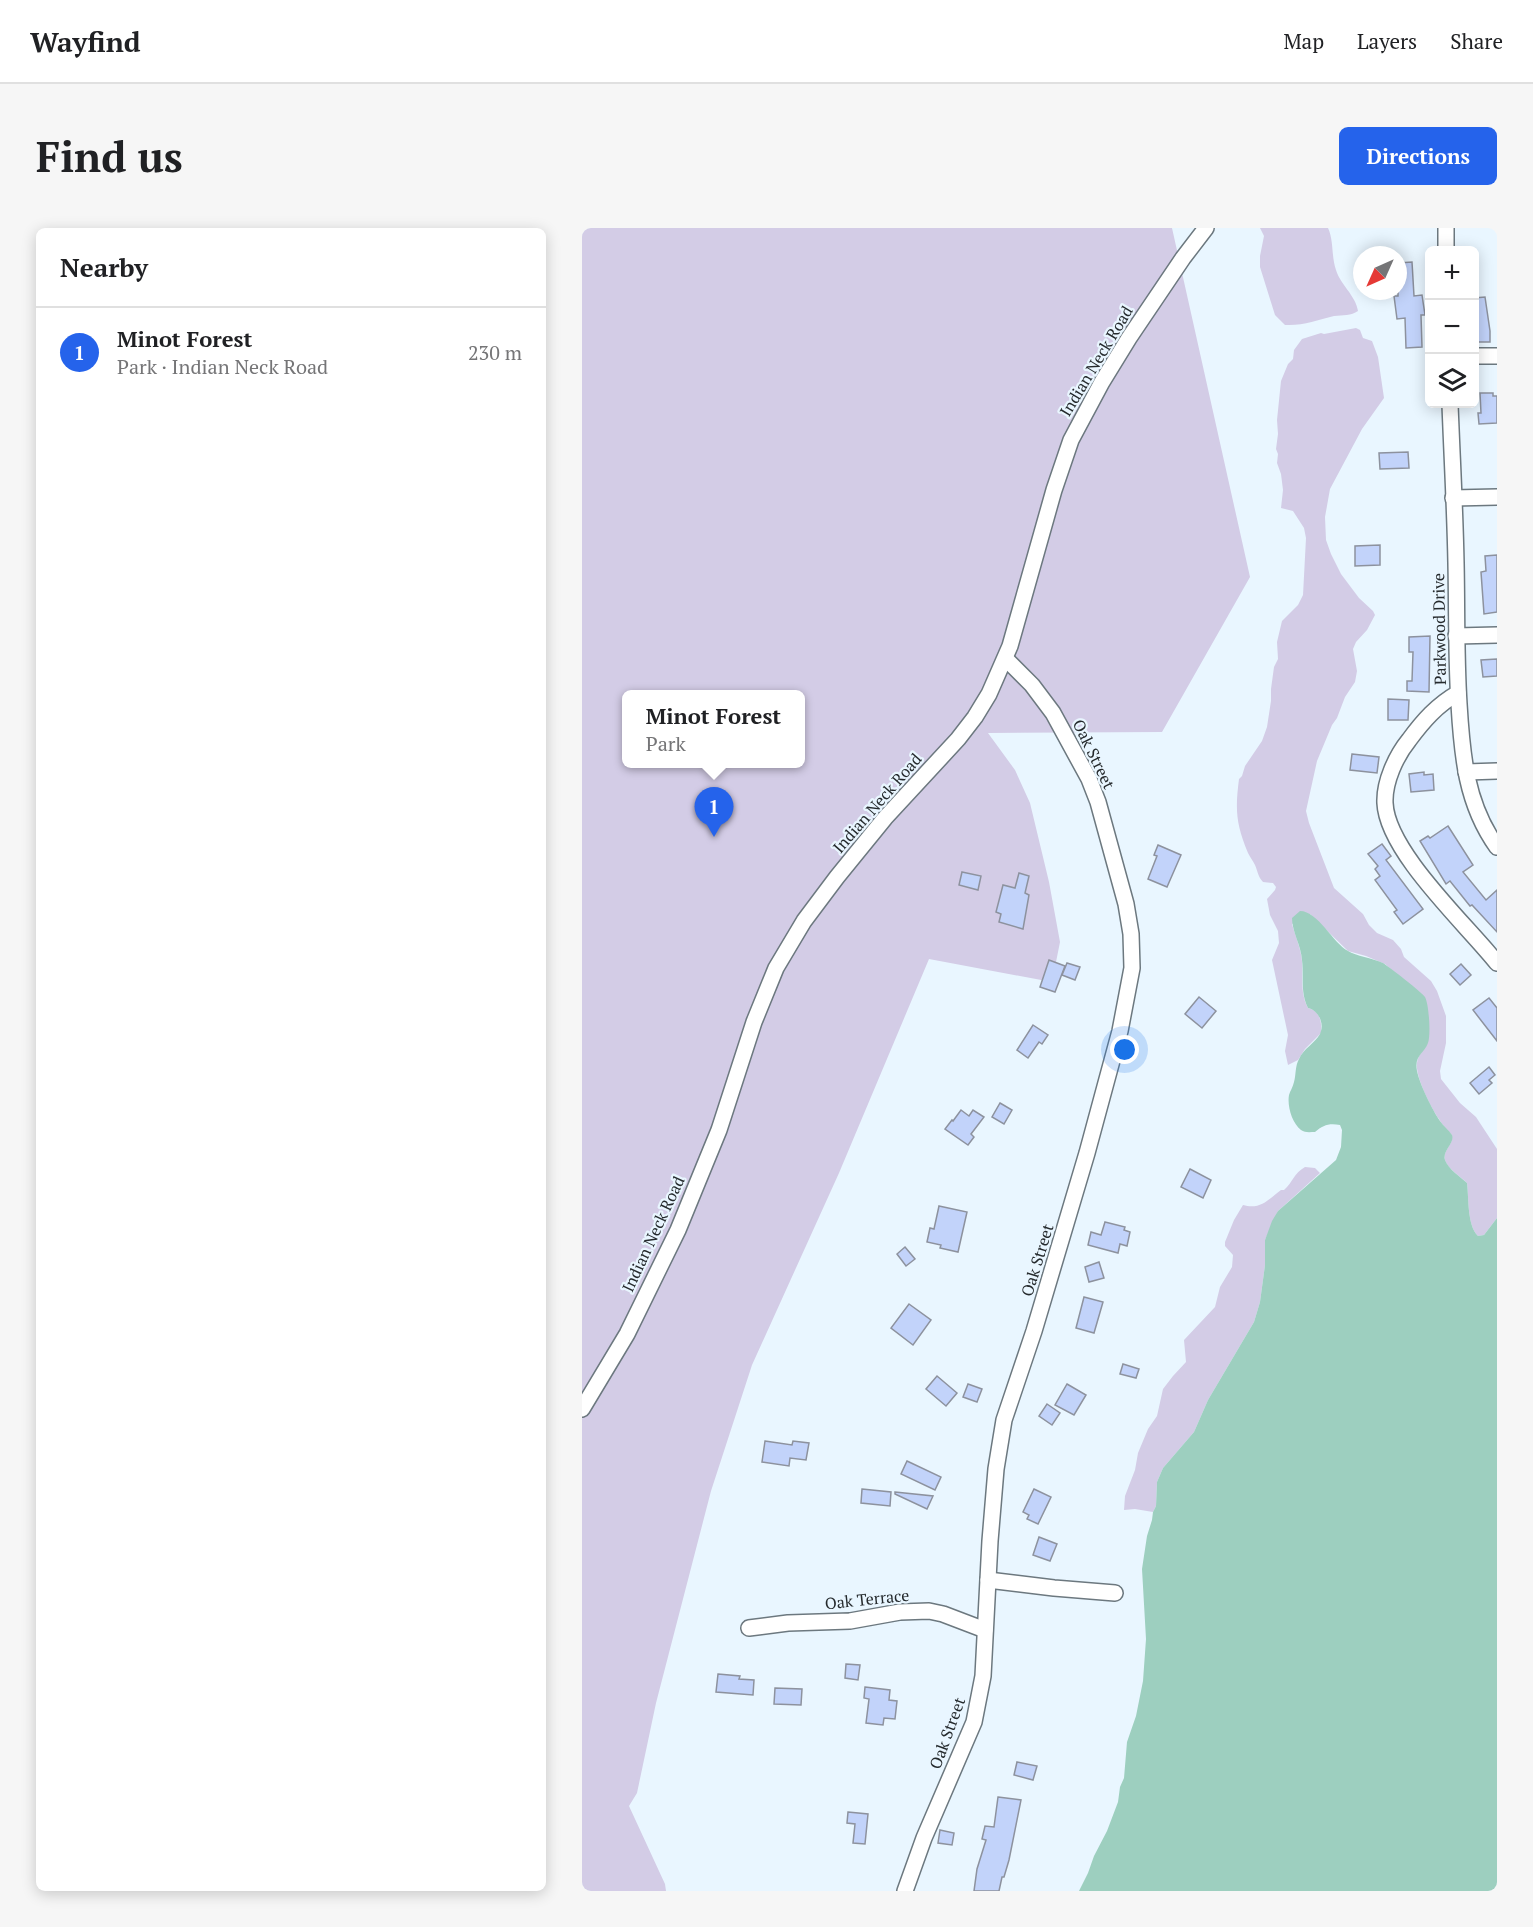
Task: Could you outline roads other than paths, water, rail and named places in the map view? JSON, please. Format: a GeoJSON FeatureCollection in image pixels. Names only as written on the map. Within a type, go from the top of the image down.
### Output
{"type":"FeatureCollection","features":[{"type":"Feature","properties":{"kind":"street","name":"Indian Neck Road"},"geometry":{"type":"LineString","coordinates":[[582,1409],[627,1334],[678,1230],[726,1113],[761,1003],[785,952],[814,906],[869,837],[967,727],[989,694],[1006,659],[1054,490],[1074,434],[1129,338],[1206,228]]}},
{"type":"Feature","properties":{"kind":"street"},"geometry":{"type":"LineString","coordinates":[[1446,228],[1446,246]]}},
{"type":"Feature","properties":{"kind":"street"},"geometry":{"type":"LineString","coordinates":[[1479,356],[1497,356]]}},
{"type":"Feature","properties":{"kind":"street","name":"Parkwood Drive"},"geometry":{"type":"LineString","coordinates":[[1450,408],[1458,693],[1466,772],[1478,815],[1497,847]]}},
{"type":"Feature","properties":{"kind":"street"},"geometry":{"type":"LineString","coordinates":[[1453,498],[1497,497]]}},
{"type":"Feature","properties":{"kind":"street"},"geometry":{"type":"LineString","coordinates":[[1456,636],[1497,635]]}},
{"type":"Feature","properties":{"kind":"street","name":"Oak Street"},"geometry":{"type":"LineString","coordinates":[[905,1891],[924,1838],[974,1722],[982,1676],[996,1468],[1004,1420],[1034,1331],[1087,1153],[1120,1031],[1129,990],[1132,956],[1126,904],[1098,802],[1089,779],[1064,731],[1046,703],[1006,659]]}},
{"type":"Feature","properties":{"kind":"street"},"geometry":{"type":"LineString","coordinates":[[1458,693],[1431,712],[1403,746],[1385,793],[1385,807],[1391,827],[1411,861],[1463,926],[1497,963]]}},
{"type":"Feature","properties":{"kind":"street"},"geometry":{"type":"LineString","coordinates":[[1466,772],[1497,771]]}},
{"type":"Feature","properties":{"kind":"street"},"geometry":{"type":"LineString","coordinates":[[988,1580],[1115,1593]]}},
{"type":"Feature","properties":{"kind":"street","name":"Oak Terrace"},"geometry":{"type":"LineString","coordinates":[[749,1628],[788,1623],[850,1621],[900,1612],[930,1611],[986,1630]]}},
{"type":"Feature","properties":{"kind":"place","name":"Minot Forest"},"geometry":{"type":"Point","coordinates":[714,837]}}]}
